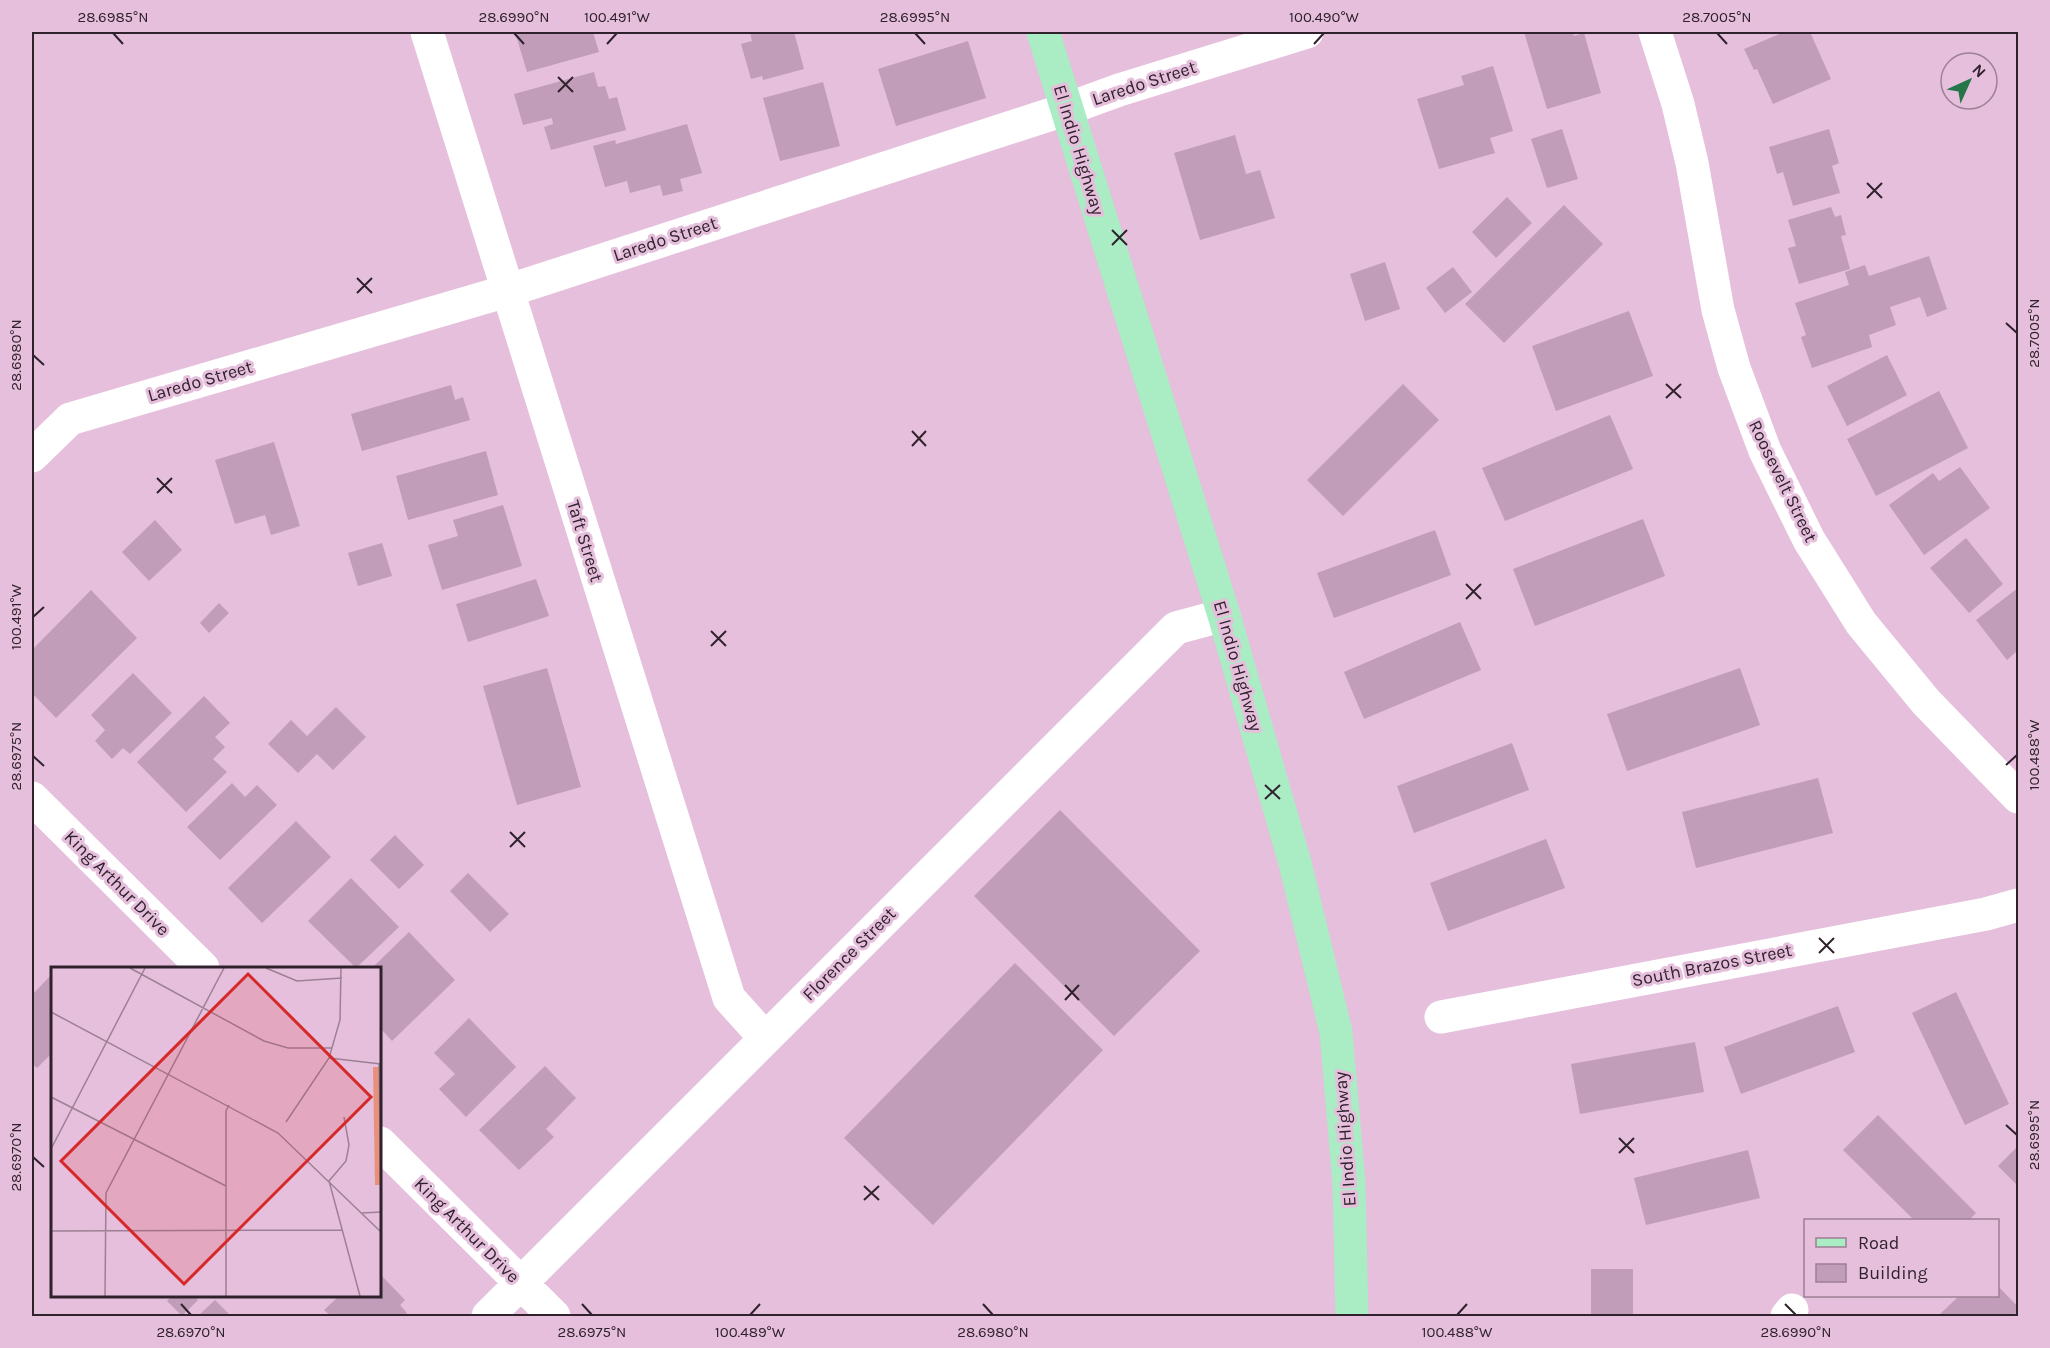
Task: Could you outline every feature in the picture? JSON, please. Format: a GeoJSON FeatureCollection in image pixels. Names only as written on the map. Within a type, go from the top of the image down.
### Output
{"type":"FeatureCollection","features":[{"type":"Feature","properties":{"kind":"main road","name":"El Indio Highway"},"geometry":{"type":"LineString","coordinates":[[1042,32],[1224,615],[1295,863],[1336,1032],[1349,1183],[1352,1317]]}},
{"type":"Feature","properties":{"kind":"street","name":"Taft Street"},"geometry":{"type":"LineString","coordinates":[[427,32],[729,998],[765,1038]]}},
{"type":"Feature","properties":{"kind":"street","name":"Laredo Street"},"geometry":{"type":"LineString","coordinates":[[32,456],[70,419],[507,291],[1067,109],[1119,90],[1307,32]]}},
{"type":"Feature","properties":{"kind":"street","name":"Roosevelt Street"},"geometry":{"type":"LineString","coordinates":[[1655,32],[1678,104],[1692,163],[1718,310],[1734,368],[1765,451],[1809,540],[1861,623],[1926,702],[2019,797]]}},
{"type":"Feature","properties":{"kind":"street","name":"Florence Street"},"geometry":{"type":"LineString","coordinates":[[488,1317],[1176,628],[1224,615]]}},
{"type":"Feature","properties":{"kind":"street","name":"King Arthur Drive"},"geometry":{"type":"LineString","coordinates":[[32,798],[201,967]]}},
{"type":"Feature","properties":{"kind":"street","name":"South Brazos Street"},"geometry":{"type":"LineString","coordinates":[[1441,1017],[1975,916],[2019,904]]}},
{"type":"Feature","properties":{"kind":"street","name":"King Arthur Drive"},"geometry":{"type":"LineString","coordinates":[[381,1144],[554,1317]]}},
{"type":"Feature","properties":{"kind":"building"},"geometry":{"type":"Polygon","coordinates":[[[515,32],[593,32],[599,52],[527,72],[515,32]]]}},
{"type":"Feature","properties":{"kind":"building"},"geometry":{"type":"Polygon","coordinates":[[[750,32],[794,32],[804,69],[763,80],[762,76],[751,79],[741,44],[752,41],[750,32]]]}},
{"type":"Feature","properties":{"kind":"building"},"geometry":{"type":"Polygon","coordinates":[[[1524,32],[1572,32],[1574,36],[1584,33],[1601,93],[1547,109],[1524,32]]]}},
{"type":"Feature","properties":{"kind":"building"},"geometry":{"type":"Polygon","coordinates":[[[1784,32],[1810,32],[1831,79],[1773,104],[1757,69],[1754,70],[1744,49],[1784,32]]]}},
{"type":"Feature","properties":{"kind":"building"},"geometry":{"type":"Polygon","coordinates":[[[968,41],[986,98],[896,126],[878,69],[968,41]]]}},
{"type":"Feature","properties":{"kind":"building"},"geometry":{"type":"Polygon","coordinates":[[[1493,66],[1513,131],[1490,138],[1495,153],[1439,169],[1417,99],[1464,85],[1461,76],[1493,66]]]}},
{"type":"Feature","properties":{"kind":"building"},"geometry":{"type":"Polygon","coordinates":[[[594,72],[598,87],[605,86],[609,99],[617,97],[626,130],[551,150],[544,127],[553,124],[552,118],[523,125],[514,94],[594,72]]]}},
{"type":"Feature","properties":{"kind":"building"},"geometry":{"type":"Polygon","coordinates":[[[823,82],[840,146],[780,161],[763,98],[823,82]]]}},
{"type":"Feature","properties":{"kind":"building"},"geometry":{"type":"Polygon","coordinates":[[[687,124],[702,173],[680,179],[683,191],[663,196],[660,185],[630,193],[627,181],[605,187],[593,146],[615,140],[616,144],[687,124]]]}},
{"type":"Feature","properties":{"kind":"building"},"geometry":{"type":"Polygon","coordinates":[[[1562,129],[1578,179],[1547,188],[1531,139],[1562,129]]]}},
{"type":"Feature","properties":{"kind":"building"},"geometry":{"type":"Polygon","coordinates":[[[1829,129],[1839,163],[1832,166],[1840,193],[1793,206],[1783,172],[1777,174],[1769,147],[1829,129]]]}},
{"type":"Feature","properties":{"kind":"building"},"geometry":{"type":"Polygon","coordinates":[[[1235,135],[1246,174],[1260,170],[1275,218],[1200,240],[1174,153],[1235,135]]]}},
{"type":"Feature","properties":{"kind":"building"},"geometry":{"type":"Polygon","coordinates":[[[1507,197],[1532,223],[1496,258],[1472,232],[1507,197]]]}},
{"type":"Feature","properties":{"kind":"building"},"geometry":{"type":"Polygon","coordinates":[[[1564,205],[1603,244],[1504,343],[1465,304],[1564,205]]]}},
{"type":"Feature","properties":{"kind":"building"},"geometry":{"type":"Polygon","coordinates":[[[1831,207],[1835,217],[1841,215],[1846,235],[1841,236],[1850,269],[1799,284],[1788,248],[1796,246],[1788,220],[1831,207]]]}},
{"type":"Feature","properties":{"kind":"building"},"geometry":{"type":"Polygon","coordinates":[[[1929,256],[1947,309],[1927,317],[1920,297],[1890,307],[1896,325],[1869,335],[1872,347],[1812,368],[1801,337],[1806,335],[1795,303],[1849,285],[1845,272],[1865,265],[1869,276],[1929,256]]]}},
{"type":"Feature","properties":{"kind":"building"},"geometry":{"type":"Polygon","coordinates":[[[1385,262],[1400,309],[1365,321],[1350,274],[1385,262]]]}},
{"type":"Feature","properties":{"kind":"building"},"geometry":{"type":"Polygon","coordinates":[[[1453,267],[1472,292],[1445,313],[1426,288],[1453,267]]]}},
{"type":"Feature","properties":{"kind":"building"},"geometry":{"type":"Polygon","coordinates":[[[1629,311],[1653,376],[1556,411],[1532,346],[1629,311]]]}},
{"type":"Feature","properties":{"kind":"building"},"geometry":{"type":"Polygon","coordinates":[[[1887,355],[1907,395],[1847,426],[1827,386],[1887,355]]]}},
{"type":"Feature","properties":{"kind":"building"},"geometry":{"type":"Polygon","coordinates":[[[1403,384],[1439,420],[1343,516],[1307,480],[1403,384]]]}},
{"type":"Feature","properties":{"kind":"building"},"geometry":{"type":"Polygon","coordinates":[[[451,385],[455,400],[463,397],[470,420],[362,451],[351,414],[451,385]]]}},
{"type":"Feature","properties":{"kind":"building"},"geometry":{"type":"Polygon","coordinates":[[[1939,391],[1968,448],[1876,496],[1847,439],[1939,391]]]}},
{"type":"Feature","properties":{"kind":"building"},"geometry":{"type":"Polygon","coordinates":[[[1610,415],[1633,469],[1505,521],[1482,468],[1610,415]]]}},
{"type":"Feature","properties":{"kind":"building"},"geometry":{"type":"Polygon","coordinates":[[[274,442],[300,526],[271,535],[265,515],[235,524],[215,460],[274,442]]]}},
{"type":"Feature","properties":{"kind":"building"},"geometry":{"type":"Polygon","coordinates":[[[486,451],[498,495],[408,520],[396,476],[486,451]]]}},
{"type":"Feature","properties":{"kind":"building"},"geometry":{"type":"Polygon","coordinates":[[[1960,467],[1990,508],[1924,555],[1889,505],[1933,473],[1939,481],[1960,467]]]}},
{"type":"Feature","properties":{"kind":"building"},"geometry":{"type":"Polygon","coordinates":[[[503,505],[522,566],[442,590],[428,545],[458,536],[453,520],[503,505]]]}},
{"type":"Feature","properties":{"kind":"building"},"geometry":{"type":"Polygon","coordinates":[[[1643,519],[1665,576],[1535,626],[1513,569],[1643,519]]]}},
{"type":"Feature","properties":{"kind":"building"},"geometry":{"type":"Polygon","coordinates":[[[155,520],[182,550],[149,581],[122,552],[155,520]]]}},
{"type":"Feature","properties":{"kind":"building"},"geometry":{"type":"Polygon","coordinates":[[[1435,530],[1451,575],[1334,618],[1317,573],[1435,530]]]}},
{"type":"Feature","properties":{"kind":"building"},"geometry":{"type":"Polygon","coordinates":[[[1966,538],[2003,584],[1969,613],[1930,568],[1966,538]]]}},
{"type":"Feature","properties":{"kind":"building"},"geometry":{"type":"Polygon","coordinates":[[[382,543],[392,576],[358,586],[348,553],[382,543]]]}},
{"type":"Feature","properties":{"kind":"building"},"geometry":{"type":"Polygon","coordinates":[[[536,579],[549,616],[468,642],[456,604],[536,579]]]}},
{"type":"Feature","properties":{"kind":"building"},"geometry":{"type":"Polygon","coordinates":[[[2018,588],[2018,650],[2007,660],[1976,620],[2018,588]]]}},
{"type":"Feature","properties":{"kind":"building"},"geometry":{"type":"Polygon","coordinates":[[[91,590],[137,638],[56,718],[32,693],[32,650],[91,590]]]}},
{"type":"Feature","properties":{"kind":"building"},"geometry":{"type":"Polygon","coordinates":[[[219,603],[229,613],[209,633],[200,623],[219,603]]]}},
{"type":"Feature","properties":{"kind":"building"},"geometry":{"type":"Polygon","coordinates":[[[1460,622],[1481,670],[1364,719],[1344,672],[1460,622]]]}},
{"type":"Feature","properties":{"kind":"building"},"geometry":{"type":"Polygon","coordinates":[[[547,668],[581,787],[517,805],[483,686],[547,668]]]}},
{"type":"Feature","properties":{"kind":"building"},"geometry":{"type":"Polygon","coordinates":[[[1740,668],[1760,725],[1627,771],[1607,714],[1740,668]]]}},
{"type":"Feature","properties":{"kind":"building"},"geometry":{"type":"Polygon","coordinates":[[[133,673],[172,713],[130,754],[123,748],[112,759],[95,741],[105,730],[91,715],[133,673]]]}},
{"type":"Feature","properties":{"kind":"building"},"geometry":{"type":"Polygon","coordinates":[[[204,696],[230,723],[215,737],[225,747],[213,759],[227,772],[186,812],[137,762],[204,696]]]}},
{"type":"Feature","properties":{"kind":"building"},"geometry":{"type":"Polygon","coordinates":[[[336,707],[366,737],[333,770],[317,754],[298,773],[268,744],[291,720],[307,736],[336,707]]]}},
{"type":"Feature","properties":{"kind":"building"},"geometry":{"type":"Polygon","coordinates":[[[1512,743],[1529,790],[1414,833],[1397,786],[1512,743]]]}},
{"type":"Feature","properties":{"kind":"building"},"geometry":{"type":"Polygon","coordinates":[[[1818,778],[1833,833],[1696,868],[1682,812],[1818,778]]]}},
{"type":"Feature","properties":{"kind":"building"},"geometry":{"type":"Polygon","coordinates":[[[232,783],[245,797],[257,785],[277,805],[220,860],[187,827],[232,783]]]}},
{"type":"Feature","properties":{"kind":"building"},"geometry":{"type":"Polygon","coordinates":[[[1060,810],[1200,951],[1114,1036],[974,896],[1060,810]]]}},
{"type":"Feature","properties":{"kind":"building"},"geometry":{"type":"Polygon","coordinates":[[[296,821],[331,857],[262,923],[228,888],[296,821]]]}},
{"type":"Feature","properties":{"kind":"building"},"geometry":{"type":"Polygon","coordinates":[[[395,835],[424,865],[399,889],[370,860],[395,835]]]}},
{"type":"Feature","properties":{"kind":"building"},"geometry":{"type":"Polygon","coordinates":[[[1546,839],[1565,888],[1448,931],[1430,883],[1546,839]]]}},
{"type":"Feature","properties":{"kind":"building"},"geometry":{"type":"Polygon","coordinates":[[[468,873],[509,914],[490,932],[450,891],[468,873]]]}},
{"type":"Feature","properties":{"kind":"building"},"geometry":{"type":"Polygon","coordinates":[[[351,878],[399,927],[355,967],[308,921],[351,878]]]}},
{"type":"Feature","properties":{"kind":"building"},"geometry":{"type":"Polygon","coordinates":[[[409,932],[455,980],[392,1041],[381,1029],[381,967],[373,967],[409,932]]]}},
{"type":"Feature","properties":{"kind":"building"},"geometry":{"type":"Polygon","coordinates":[[[1015,963],[1103,1050],[933,1225],[844,1138],[1015,963]]]}},
{"type":"Feature","properties":{"kind":"building"},"geometry":{"type":"Polygon","coordinates":[[[51,975],[51,1054],[37,1068],[32,1063],[32,995],[51,975]]]}},
{"type":"Feature","properties":{"kind":"building"},"geometry":{"type":"Polygon","coordinates":[[[1956,992],[2009,1104],[1965,1125],[1912,1013],[1956,992]]]}},
{"type":"Feature","properties":{"kind":"building"},"geometry":{"type":"Polygon","coordinates":[[[1838,1006],[1855,1052],[1741,1094],[1724,1047],[1838,1006]]]}},
{"type":"Feature","properties":{"kind":"building"},"geometry":{"type":"Polygon","coordinates":[[[469,1018],[516,1067],[466,1117],[439,1089],[455,1074],[434,1053],[469,1018]]]}},
{"type":"Feature","properties":{"kind":"building"},"geometry":{"type":"Polygon","coordinates":[[[1695,1042],[1704,1092],[1580,1114],[1571,1064],[1695,1042]]]}},
{"type":"Feature","properties":{"kind":"building"},"geometry":{"type":"Polygon","coordinates":[[[545,1066],[576,1098],[546,1129],[554,1137],[519,1170],[479,1130],[545,1066]]]}},
{"type":"Feature","properties":{"kind":"building"},"geometry":{"type":"Polygon","coordinates":[[[1878,1115],[1976,1213],[1970,1219],[1913,1219],[1843,1150],[1878,1115]]]}},
{"type":"Feature","properties":{"kind":"building"},"geometry":{"type":"Polygon","coordinates":[[[2018,1146],[2018,1186],[1998,1166],[2018,1146]]]}},
{"type":"Feature","properties":{"kind":"building"},"geometry":{"type":"Polygon","coordinates":[[[1748,1150],[1760,1198],[1646,1225],[1634,1178],[1748,1150]]]}},
{"type":"Feature","properties":{"kind":"building"},"geometry":{"type":"Polygon","coordinates":[[[1591,1269],[1633,1269],[1633,1316],[1591,1316],[1591,1269]]]}},
{"type":"Feature","properties":{"kind":"building"},"geometry":{"type":"Polygon","coordinates":[[[381,1275],[405,1300],[400,1305],[407,1313],[404,1316],[331,1316],[324,1310],[338,1297],[381,1297],[381,1275]]]}},
{"type":"Feature","properties":{"kind":"building"},"geometry":{"type":"Polygon","coordinates":[[[1999,1287],[2018,1307],[2018,1311],[2013,1316],[1938,1316],[1958,1297],[1999,1297],[1999,1287]]]}},
{"type":"Feature","properties":{"kind":"building"},"geometry":{"type":"Polygon","coordinates":[[[171,1297],[195,1297],[198,1300],[182,1316],[167,1301],[171,1297]]]}},
{"type":"Feature","properties":{"kind":"building"},"geometry":{"type":"Polygon","coordinates":[[[215,1300],[231,1316],[198,1316],[215,1300]]]}}]}
